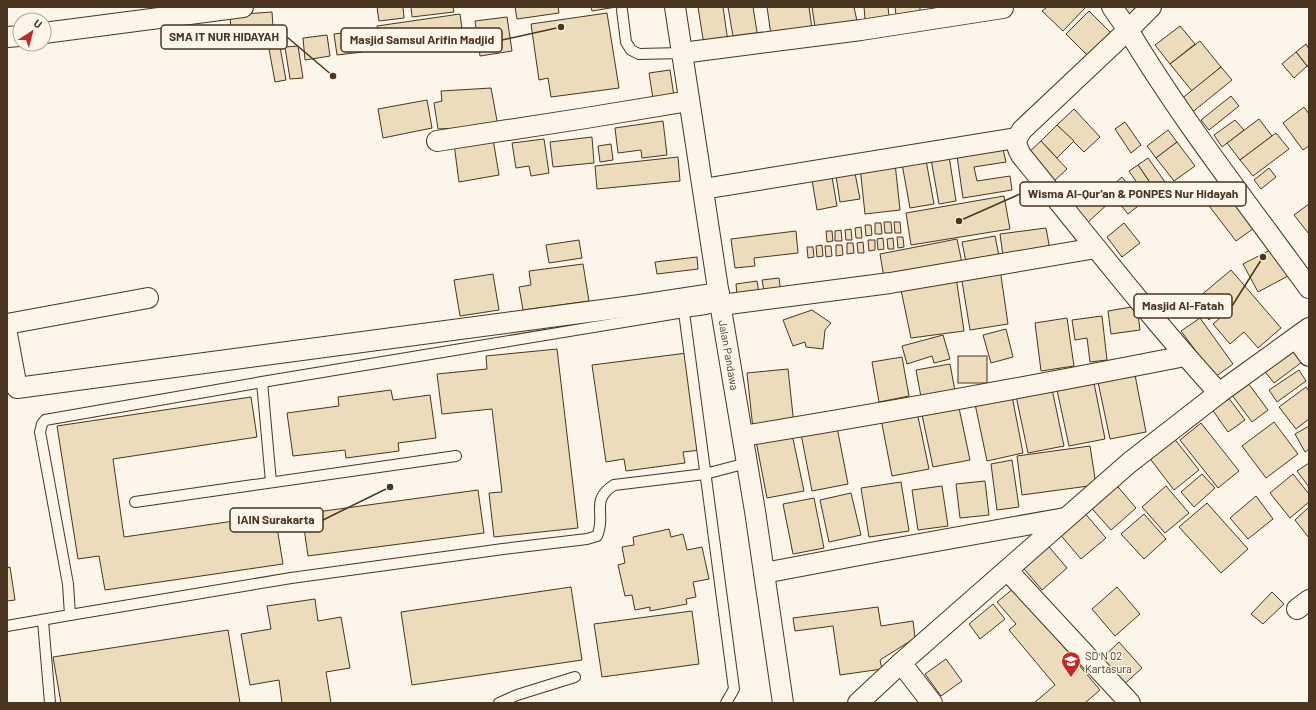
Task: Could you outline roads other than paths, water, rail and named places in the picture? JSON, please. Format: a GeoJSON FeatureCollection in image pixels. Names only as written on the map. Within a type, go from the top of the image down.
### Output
{"type":"FeatureCollection","features":[{"type":"Feature","properties":{"kind":"street"},"geometry":{"type":"LineString","coordinates":[[52,31],[243,7]]}},
{"type":"Feature","properties":{"kind":"street","name":"Jalan Pandawa"},"geometry":{"type":"LineString","coordinates":[[675,7],[720,299],[743,436],[783,703]]}},
{"type":"Feature","properties":{"kind":"street"},"geometry":{"type":"LineString","coordinates":[[1112,7],[1199,138],[1309,288]]}},
{"type":"Feature","properties":{"kind":"street"},"geometry":{"type":"LineString","coordinates":[[703,189],[1016,138],[1022,130],[1151,7]]}},
{"type":"Feature","properties":{"kind":"street"},"geometry":{"type":"LineString","coordinates":[[682,53],[861,30],[1003,8]]}},
{"type":"Feature","properties":{"kind":"street"},"geometry":{"type":"LineString","coordinates":[[437,141],[689,101]]}},
{"type":"Feature","properties":{"kind":"street"},"geometry":{"type":"LineString","coordinates":[[1016,138],[1017,146],[1021,155],[1185,356],[1219,394]]}},
{"type":"Feature","properties":{"kind":"street"},"geometry":{"type":"LineString","coordinates":[[7,334],[12,389],[640,305],[890,283],[1096,248]]}},
{"type":"Feature","properties":{"kind":"street"},"geometry":{"type":"LineString","coordinates":[[7,324],[148,298]]}},
{"type":"Feature","properties":{"kind":"street"},"geometry":{"type":"LineString","coordinates":[[858,703],[901,663],[1129,463],[1302,333],[1309,356]]}},
{"type":"Feature","properties":{"kind":"street"},"geometry":{"type":"LineString","coordinates":[[743,436],[1056,382],[1185,356]]}},
{"type":"Feature","properties":{"kind":"street"},"geometry":{"type":"LineString","coordinates":[[764,573],[1065,518]]}},
{"type":"Feature","properties":{"kind":"street"},"geometry":{"type":"LineString","coordinates":[[1007,570],[1130,703]]}},
{"type":"Feature","properties":{"kind":"street"},"geometry":{"type":"LineString","coordinates":[[901,663],[932,703]]}},
{"type":"Feature","properties":{"kind":"lane"},"geometry":{"type":"LineString","coordinates":[[622,10],[626,42],[631,50],[638,54],[682,53]]}},
{"type":"Feature","properties":{"kind":"lane"},"geometry":{"type":"LineString","coordinates":[[70,615],[66,577],[40,432],[45,420],[262,382],[706,309],[720,299]]}},
{"type":"Feature","properties":{"kind":"lane"},"geometry":{"type":"LineString","coordinates":[[684,312],[734,689],[726,703]]}},
{"type":"Feature","properties":{"kind":"lane"},"geometry":{"type":"LineString","coordinates":[[262,382],[271,482]]}},
{"type":"Feature","properties":{"kind":"lane"},"geometry":{"type":"LineString","coordinates":[[135,502],[456,456]]}},
{"type":"Feature","properties":{"kind":"lane"},"geometry":{"type":"LineString","coordinates":[[7,626],[291,578],[503,549],[587,540],[597,536],[600,529],[600,498],[605,491],[614,485],[705,474],[747,463]]}},
{"type":"Feature","properties":{"kind":"lane"},"geometry":{"type":"LineString","coordinates":[[43,621],[50,703]]}},
{"type":"Feature","properties":{"kind":"lane"},"geometry":{"type":"LineString","coordinates":[[499,703],[575,677]]}},
{"type":"Feature","properties":{"kind":"place","name":"Masjid Samsul Arifin Madjid"},"geometry":{"type":"Point","coordinates":[561,27]}},
{"type":"Feature","properties":{"kind":"place","name":"SMA IT NUR HIDAYAH"},"geometry":{"type":"Point","coordinates":[333,76]}},
{"type":"Feature","properties":{"kind":"place","name":"Wisma Al-Qur'an & PONPES Nur Hidayah"},"geometry":{"type":"Point","coordinates":[959,221]}},
{"type":"Feature","properties":{"kind":"place","name":"Masjid Al-Fatah"},"geometry":{"type":"Point","coordinates":[1263,257]}},
{"type":"Feature","properties":{"kind":"place","name":"IAIN Surakarta"},"geometry":{"type":"Point","coordinates":[390,487]}},
{"type":"Feature","properties":{"kind":"place","name":"SD N 02 Kartasura"},"geometry":{"type":"Point","coordinates":[1071,678]}}]}
